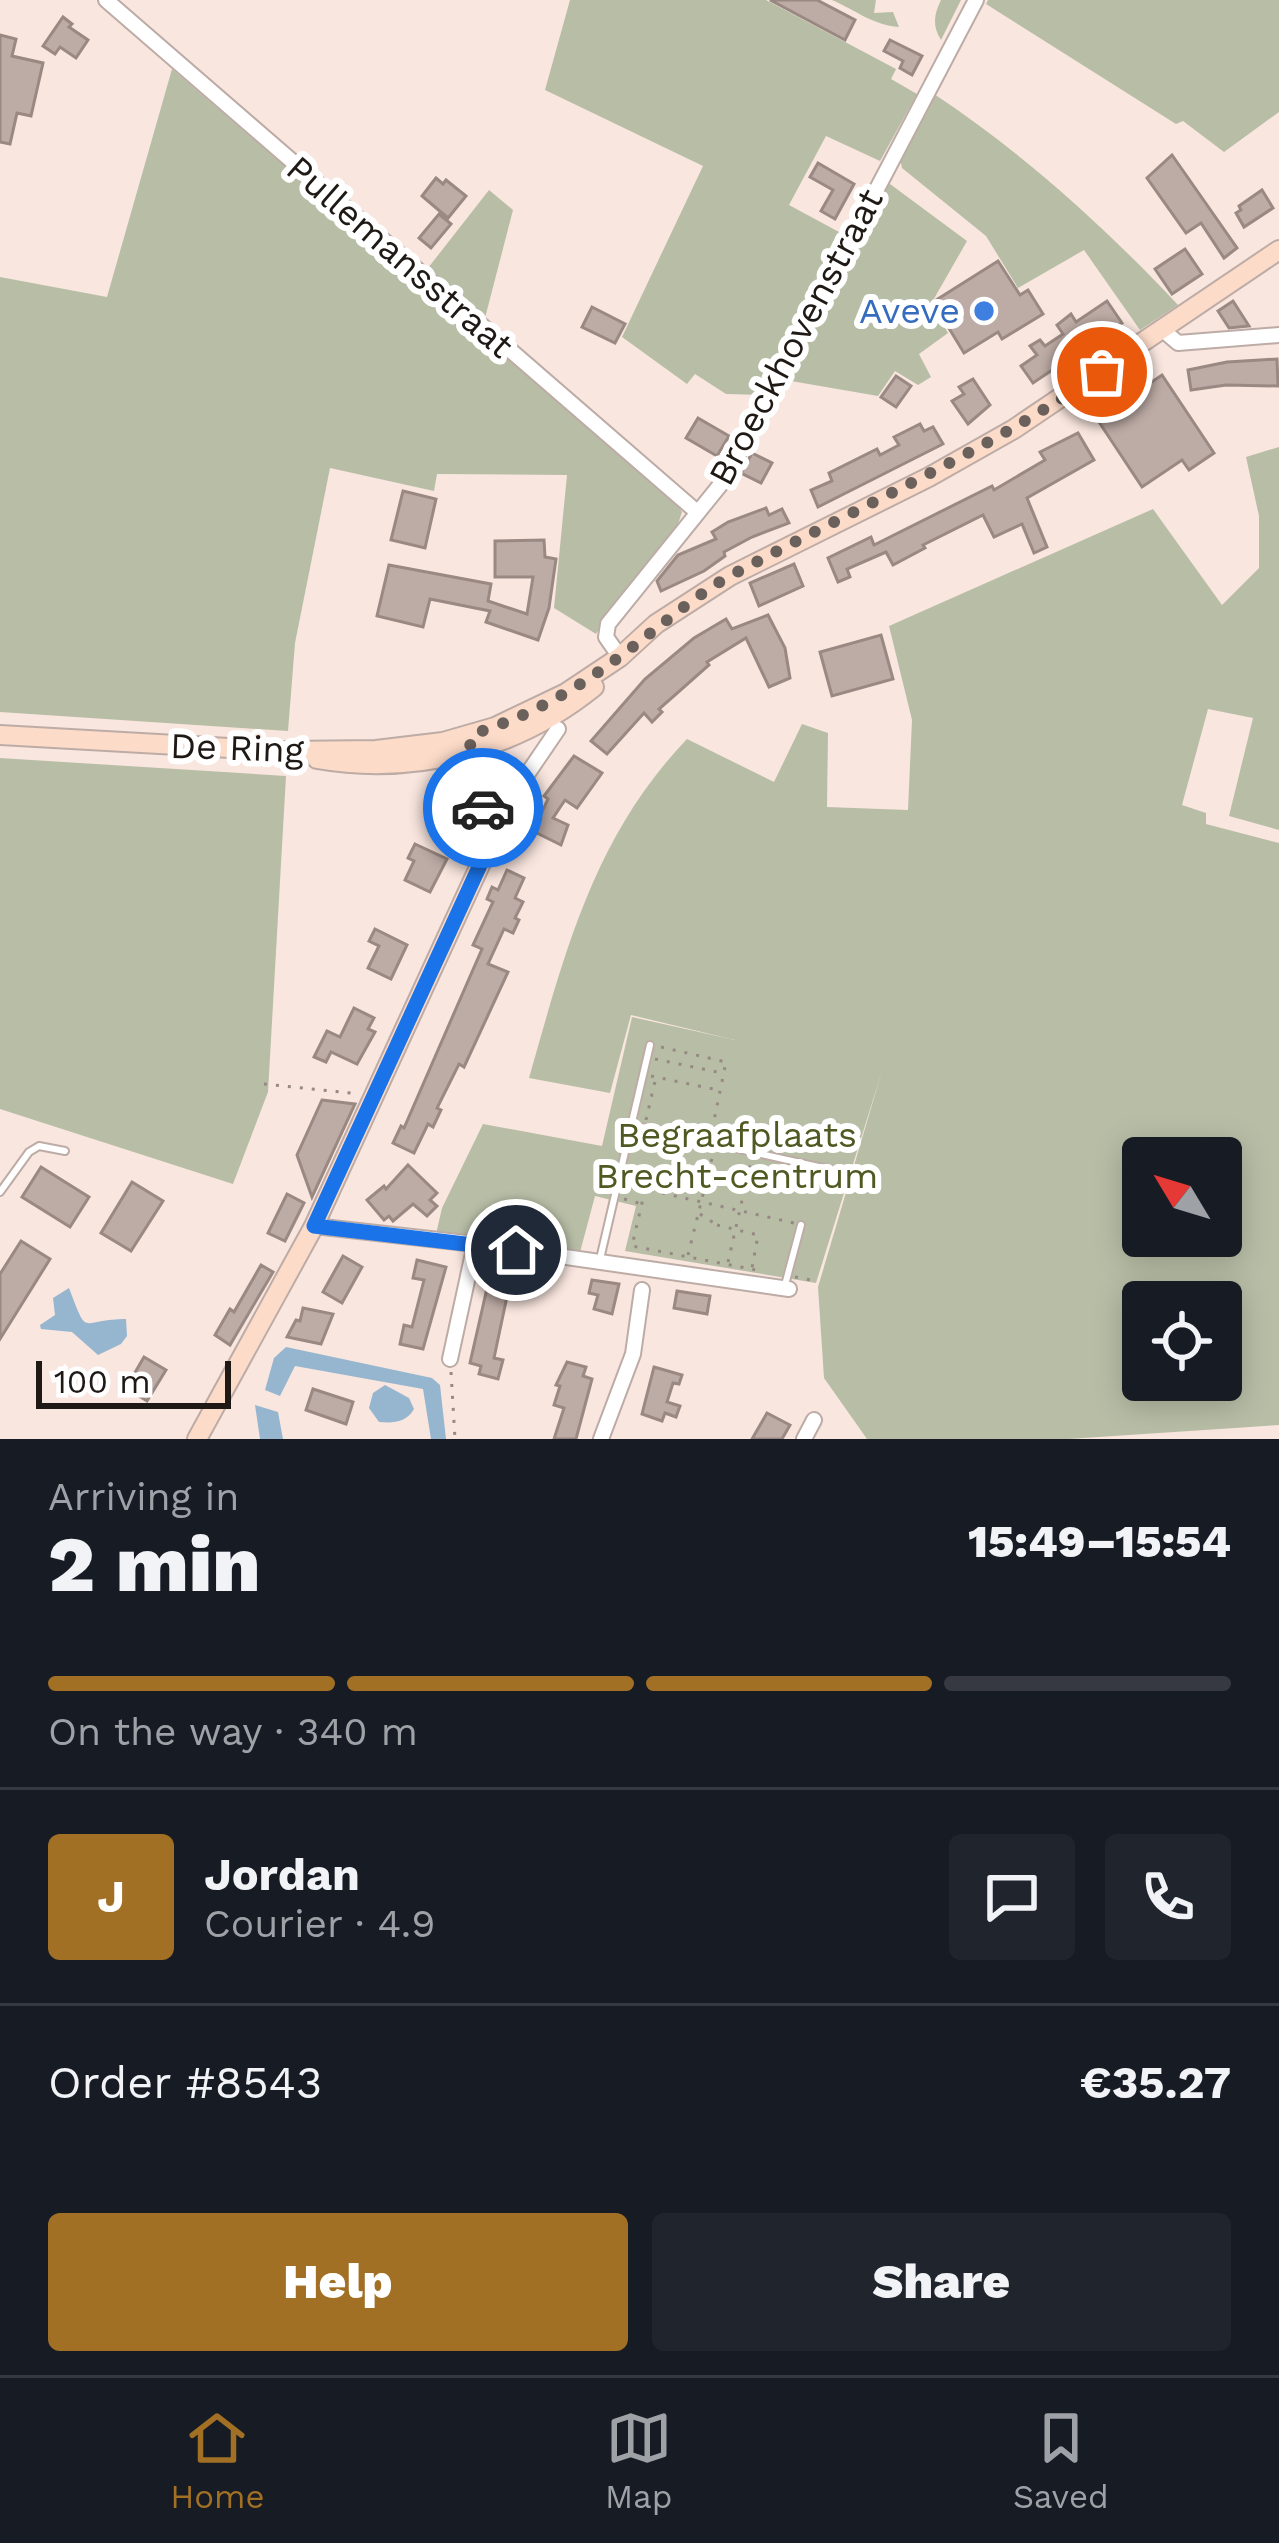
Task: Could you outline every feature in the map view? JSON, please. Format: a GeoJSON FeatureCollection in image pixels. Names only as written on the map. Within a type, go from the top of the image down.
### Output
{"type":"FeatureCollection","features":[{"type":"Feature","properties":{"kind":"main road"},"geometry":{"type":"LineString","coordinates":[[476,743],[545,721],[598,685],[656,624],[730,576],[971,453],[1058,402],[1279,250]]}},
{"type":"Feature","properties":{"kind":"main road","name":"De Ring"},"geometry":{"type":"LineString","coordinates":[[0,735],[283,752],[476,743]]}},
{"type":"Feature","properties":{"kind":"main road"},"geometry":{"type":"LineString","coordinates":[[197,1439],[314,1226],[485,850],[496,801],[476,743]]}},
{"type":"Feature","properties":{"kind":"main road"},"geometry":{"type":"LineString","coordinates":[[476,743],[485,850]]}},
{"type":"Feature","properties":{"kind":"main road","name":"De Ring"},"geometry":{"type":"LineString","coordinates":[[283,752],[336,762],[409,765],[476,743]]}},
{"type":"Feature","properties":{"kind":"street","name":"Pullemansstraat"},"geometry":{"type":"LineString","coordinates":[[106,0],[697,512]]}},
{"type":"Feature","properties":{"kind":"street","name":"Broeckhovenstraat"},"geometry":{"type":"LineString","coordinates":[[620,657],[606,637],[608,625],[725,479],[742,451],[976,0]]}},
{"type":"Feature","properties":{"kind":"street"},"geometry":{"type":"LineString","coordinates":[[1164,331],[1178,343],[1279,335]]}},
{"type":"Feature","properties":{"kind":"street"},"geometry":{"type":"LineString","coordinates":[[496,801],[511,798],[558,729]]}},
{"type":"Feature","properties":{"kind":"street"},"geometry":{"type":"LineString","coordinates":[[314,1226],[787,1284]]}},
{"type":"Feature","properties":{"kind":"street"},"geometry":{"type":"LineString","coordinates":[[450,1359],[475,1244]]}},
{"type":"Feature","properties":{"kind":"street"},"geometry":{"type":"LineString","coordinates":[[601,1439],[633,1354],[641,1290]]}},
{"type":"Feature","properties":{"kind":"street"},"geometry":{"type":"LineString","coordinates":[[804,1439],[814,1420]]}},
{"type":"Feature","properties":{"kind":"lane"},"geometry":{"type":"LineString","coordinates":[[598,1262],[650,1045]]}},
{"type":"Feature","properties":{"kind":"lane"},"geometry":{"type":"LineString","coordinates":[[632,1125],[832,1170]]}},
{"type":"Feature","properties":{"kind":"lane"},"geometry":{"type":"LineString","coordinates":[[0,1192],[29,1152],[39,1146],[64,1151]]}},
{"type":"Feature","properties":{"kind":"lane"},"geometry":{"type":"LineString","coordinates":[[787,1284],[801,1225]]}},
{"type":"Feature","properties":{"kind":"path"},"geometry":{"type":"LineString","coordinates":[[650,1045],[726,1062],[688,1257]]}},
{"type":"Feature","properties":{"kind":"path"},"geometry":{"type":"LineString","coordinates":[[647,1057],[724,1073]]}},
{"type":"Feature","properties":{"kind":"path"},"geometry":{"type":"LineString","coordinates":[[643,1074],[720,1090]]}},
{"type":"Feature","properties":{"kind":"path"},"geometry":{"type":"LineString","coordinates":[[644,1128],[656,1077]]}},
{"type":"Feature","properties":{"kind":"path"},"geometry":{"type":"LineString","coordinates":[[264,1084],[373,1096]]}},
{"type":"Feature","properties":{"kind":"path"},"geometry":{"type":"LineString","coordinates":[[728,1264],[752,1152]]}},
{"type":"Feature","properties":{"kind":"path"},"geometry":{"type":"LineString","coordinates":[[620,1184],[801,1225]]}},
{"type":"Feature","properties":{"kind":"path"},"geometry":{"type":"LineString","coordinates":[[645,1190],[632,1246],[752,1269],[787,1284],[811,1280]]}},
{"type":"Feature","properties":{"kind":"path"},"geometry":{"type":"LineString","coordinates":[[616,1198],[642,1204]]}},
{"type":"Feature","properties":{"kind":"path"},"geometry":{"type":"LineString","coordinates":[[699,1212],[717,1225],[758,1235],[752,1269]]}},
{"type":"Feature","properties":{"kind":"path"},"geometry":{"type":"LineString","coordinates":[[717,1225],[737,1219]]}},
{"type":"Feature","properties":{"kind":"path"},"geometry":{"type":"LineString","coordinates":[[450,1359],[454,1439]]}},
{"type":"Feature","properties":{"kind":"green space"},"geometry":{"type":"Polygon","coordinates":[[[570,0],[766,0],[896,69],[891,79],[917,94],[880,161],[826,136],[789,205],[839,232],[839,239],[764,395],[726,394],[695,374],[687,384],[622,337],[703,166],[545,90],[570,0]]]}},
{"type":"Feature","properties":{"kind":"green space"},"geometry":{"type":"Polygon","coordinates":[[[832,0],[876,0],[874,13],[893,12],[899,27],[873,20],[832,0]]]}},
{"type":"Feature","properties":{"kind":"green space"},"geometry":{"type":"Polygon","coordinates":[[[941,0],[961,0],[941,40],[935,20],[941,0]]]}},
{"type":"Feature","properties":{"kind":"green space"},"geometry":{"type":"Polygon","coordinates":[[[988,0],[1279,0],[1279,112],[1224,152],[1183,121],[1176,124],[986,4],[988,0]]]}},
{"type":"Feature","properties":{"kind":"green space"},"geometry":{"type":"Polygon","coordinates":[[[172,69],[675,500],[682,512],[678,524],[596,634],[554,608],[567,475],[437,474],[434,491],[330,468],[295,643],[288,731],[0,712],[0,277],[107,297],[172,69]]]}},
{"type":"Feature","properties":{"kind":"green space"},"geometry":{"type":"Polygon","coordinates":[[[934,94],[1062,192],[1178,305],[1140,330],[1084,250],[1018,288],[986,236],[902,168],[900,158],[934,94]]]}},
{"type":"Feature","properties":{"kind":"green space"},"geometry":{"type":"Polygon","coordinates":[[[890,184],[967,241],[931,304],[948,333],[919,354],[931,377],[918,385],[895,371],[878,396],[791,381],[784,377],[890,184]]]}},
{"type":"Feature","properties":{"kind":"green space"},"geometry":{"type":"Polygon","coordinates":[[[489,190],[513,210],[485,318],[428,268],[489,190]]]}},
{"type":"Feature","properties":{"kind":"green space","name":"Begraafplaats Brecht-centrum"},"geometry":{"type":"Polygon","coordinates":[[[1279,447],[1279,830],[1229,816],[1253,718],[1208,709],[1182,805],[1206,813],[1206,824],[1279,843],[1279,1425],[1069,1439],[867,1439],[824,1378],[818,1287],[882,1071],[816,1283],[625,1251],[636,1206],[595,1196],[579,1256],[436,1234],[442,1208],[483,1124],[602,1146],[632,1017],[735,1040],[631,1015],[610,1093],[529,1078],[570,941],[606,856],[655,776],[687,739],[774,782],[802,724],[828,733],[827,807],[908,810],[912,720],[889,626],[1153,509],[1222,605],[1259,568],[1259,516],[1246,457],[1279,447]]]}},
{"type":"Feature","properties":{"kind":"green space"},"geometry":{"type":"Polygon","coordinates":[[[0,758],[286,776],[268,1092],[233,1184],[0,1109],[0,758]]]}},
{"type":"Feature","properties":{"kind":"water"},"geometry":{"type":"Polygon","coordinates":[[[69,1288],[83,1321],[126,1319],[127,1336],[121,1344],[98,1355],[72,1332],[41,1329],[55,1315],[53,1298],[69,1288]]]}},
{"type":"Feature","properties":{"kind":"water"},"geometry":{"type":"Polygon","coordinates":[[[286,1347],[432,1378],[440,1385],[446,1439],[431,1439],[423,1389],[295,1366],[280,1396],[265,1390],[274,1358],[286,1347]]]}},
{"type":"Feature","properties":{"kind":"water"},"geometry":{"type":"Polygon","coordinates":[[[385,1385],[409,1398],[414,1409],[403,1420],[379,1422],[369,1408],[373,1393],[385,1385]]]}},
{"type":"Feature","properties":{"kind":"water"},"geometry":{"type":"Polygon","coordinates":[[[255,1405],[278,1412],[283,1439],[260,1439],[255,1405]]]}},
{"type":"Feature","properties":{"kind":"building"},"geometry":{"type":"Polygon","coordinates":[[[770,0],[817,0],[855,20],[845,40],[770,0]]]}},
{"type":"Feature","properties":{"kind":"building"},"geometry":{"type":"Polygon","coordinates":[[[63,17],[88,40],[76,58],[60,47],[55,54],[43,46],[63,17]]]}},
{"type":"Feature","properties":{"kind":"building"},"geometry":{"type":"Polygon","coordinates":[[[0,35],[16,39],[12,56],[43,63],[31,116],[17,113],[10,144],[0,142],[0,35]]]}},
{"type":"Feature","properties":{"kind":"building"},"geometry":{"type":"Polygon","coordinates":[[[890,40],[922,56],[912,75],[900,68],[903,61],[884,51],[890,40]]]}},
{"type":"Feature","properties":{"kind":"building"},"geometry":{"type":"Polygon","coordinates":[[[1172,155],[1237,248],[1224,258],[1201,223],[1186,233],[1147,178],[1172,155]]]}},
{"type":"Feature","properties":{"kind":"building"},"geometry":{"type":"Polygon","coordinates":[[[818,163],[854,184],[835,219],[821,211],[833,190],[810,177],[818,163]]]}},
{"type":"Feature","properties":{"kind":"building"},"geometry":{"type":"Polygon","coordinates":[[[436,178],[466,196],[448,218],[422,196],[436,178]]]}},
{"type":"Feature","properties":{"kind":"building"},"geometry":{"type":"Polygon","coordinates":[[[1262,190],[1273,208],[1244,227],[1236,213],[1239,206],[1262,190]]]}},
{"type":"Feature","properties":{"kind":"building"},"geometry":{"type":"Polygon","coordinates":[[[439,214],[451,224],[431,248],[419,238],[439,214]]]}},
{"type":"Feature","properties":{"kind":"building"},"geometry":{"type":"Polygon","coordinates":[[[1185,249],[1202,274],[1172,294],[1155,269],[1185,249]]]}},
{"type":"Feature","properties":{"kind":"building","name":"Aveve"},"geometry":{"type":"Polygon","coordinates":[[[998,261],[1020,295],[1028,290],[1043,314],[1002,339],[998,332],[964,353],[933,302],[998,261]]]}},
{"type":"Feature","properties":{"kind":"building"},"geometry":{"type":"Polygon","coordinates":[[[1107,301],[1122,323],[1033,383],[1021,366],[1037,355],[1030,346],[1040,340],[1045,346],[1063,334],[1057,325],[1071,314],[1076,322],[1107,301]]]}},
{"type":"Feature","properties":{"kind":"building"},"geometry":{"type":"Polygon","coordinates":[[[1233,301],[1249,326],[1229,328],[1218,311],[1233,301]]]}},
{"type":"Feature","properties":{"kind":"building"},"geometry":{"type":"Polygon","coordinates":[[[592,307],[625,324],[615,343],[582,327],[592,307]]]}},
{"type":"Feature","properties":{"kind":"building"},"geometry":{"type":"Polygon","coordinates":[[[1277,359],[1278,386],[1191,390],[1188,370],[1277,359]]]}},
{"type":"Feature","properties":{"kind":"building"},"geometry":{"type":"Polygon","coordinates":[[[1162,375],[1214,453],[1189,470],[1182,460],[1142,487],[1097,419],[1162,375]]]}},
{"type":"Feature","properties":{"kind":"building"},"geometry":{"type":"Polygon","coordinates":[[[896,376],[911,386],[896,407],[881,397],[896,376]]]}},
{"type":"Feature","properties":{"kind":"building"},"geometry":{"type":"Polygon","coordinates":[[[973,379],[990,405],[968,424],[952,401],[964,394],[959,387],[973,379]]]}},
{"type":"Feature","properties":{"kind":"building"},"geometry":{"type":"Polygon","coordinates":[[[698,418],[729,436],[717,456],[686,438],[698,418]]]}},
{"type":"Feature","properties":{"kind":"building"},"geometry":{"type":"Polygon","coordinates":[[[920,424],[924,431],[933,427],[943,444],[818,507],[811,490],[832,481],[829,473],[877,449],[880,455],[899,445],[894,437],[920,424]]]}},
{"type":"Feature","properties":{"kind":"building"},"geometry":{"type":"Polygon","coordinates":[[[1078,433],[1094,460],[1027,498],[1047,547],[1034,553],[1022,524],[994,537],[983,515],[893,565],[886,552],[847,569],[850,577],[838,582],[828,558],[871,537],[874,545],[992,486],[994,490],[1045,460],[1040,452],[1078,433]]]}},
{"type":"Feature","properties":{"kind":"building"},"geometry":{"type":"Polygon","coordinates":[[[752,453],[772,463],[761,483],[741,473],[752,453]]]}},
{"type":"Feature","properties":{"kind":"building"},"geometry":{"type":"Polygon","coordinates":[[[403,491],[436,499],[425,548],[391,540],[403,491]]]}},
{"type":"Feature","properties":{"kind":"building"},"geometry":{"type":"Polygon","coordinates":[[[766,508],[769,515],[782,509],[789,523],[752,537],[724,552],[704,571],[661,591],[657,581],[678,555],[716,539],[712,532],[728,522],[766,508]]]}},
{"type":"Feature","properties":{"kind":"building"},"geometry":{"type":"Polygon","coordinates":[[[544,540],[545,557],[556,559],[549,608],[538,640],[486,622],[490,611],[430,599],[423,627],[377,616],[389,565],[491,584],[488,601],[527,614],[533,577],[495,577],[495,541],[544,540]]]}},
{"type":"Feature","properties":{"kind":"building"},"geometry":{"type":"Polygon","coordinates":[[[794,564],[803,586],[759,606],[750,583],[794,564]]]}},
{"type":"Feature","properties":{"kind":"building"},"geometry":{"type":"Polygon","coordinates":[[[768,615],[785,648],[790,678],[769,687],[746,638],[707,662],[659,709],[662,712],[652,722],[644,713],[607,754],[591,741],[645,679],[694,638],[726,619],[732,629],[768,615]]]}},
{"type":"Feature","properties":{"kind":"building"},"geometry":{"type":"Polygon","coordinates":[[[881,635],[893,679],[832,696],[820,652],[881,635]]]}},
{"type":"Feature","properties":{"kind":"building"},"geometry":{"type":"Polygon","coordinates":[[[574,756],[602,773],[577,808],[565,800],[553,818],[568,825],[561,845],[533,831],[548,799],[544,796],[574,756]]]}},
{"type":"Feature","properties":{"kind":"building"},"geometry":{"type":"Polygon","coordinates":[[[415,844],[447,859],[430,892],[405,880],[415,844]]]}},
{"type":"Feature","properties":{"kind":"building"},"geometry":{"type":"Polygon","coordinates":[[[507,870],[524,878],[515,898],[523,902],[513,933],[504,929],[488,964],[508,972],[464,1067],[459,1064],[437,1108],[441,1110],[433,1127],[428,1124],[414,1153],[393,1143],[401,1126],[404,1128],[482,949],[473,945],[493,902],[487,899],[492,887],[498,890],[507,870]]]}},
{"type":"Feature","properties":{"kind":"building"},"geometry":{"type":"Polygon","coordinates":[[[375,929],[407,945],[391,979],[368,968],[379,946],[369,941],[375,929]]]}},
{"type":"Feature","properties":{"kind":"building"},"geometry":{"type":"Polygon","coordinates":[[[354,1008],[374,1018],[368,1029],[375,1032],[357,1064],[331,1052],[326,1062],[314,1057],[327,1031],[340,1037],[354,1008]]]}},
{"type":"Feature","properties":{"kind":"building"},"geometry":{"type":"Polygon","coordinates":[[[322,1100],[355,1104],[312,1197],[297,1155],[322,1100]]]}},
{"type":"Feature","properties":{"kind":"building"},"geometry":{"type":"Polygon","coordinates":[[[408,1165],[437,1193],[430,1200],[437,1206],[427,1216],[413,1204],[393,1221],[389,1216],[384,1220],[367,1200],[386,1189],[408,1165]]]}},
{"type":"Feature","properties":{"kind":"building"},"geometry":{"type":"Polygon","coordinates":[[[41,1167],[89,1197],[70,1227],[22,1197],[41,1167]]]}},
{"type":"Feature","properties":{"kind":"building"},"geometry":{"type":"Polygon","coordinates":[[[132,1182],[163,1201],[131,1251],[101,1233],[132,1182]]]}},
{"type":"Feature","properties":{"kind":"building"},"geometry":{"type":"Polygon","coordinates":[[[287,1194],[304,1203],[285,1241],[268,1233],[287,1194]]]}},
{"type":"Feature","properties":{"kind":"building"},"geometry":{"type":"Polygon","coordinates":[[[21,1241],[50,1259],[0,1339],[0,1274],[21,1241]]]}},
{"type":"Feature","properties":{"kind":"building"},"geometry":{"type":"Polygon","coordinates":[[[343,1256],[362,1267],[342,1303],[323,1292],[343,1256]]]}},
{"type":"Feature","properties":{"kind":"building"},"geometry":{"type":"Polygon","coordinates":[[[417,1260],[446,1267],[423,1349],[400,1344],[404,1325],[412,1327],[424,1280],[413,1278],[417,1260]]]}},
{"type":"Feature","properties":{"kind":"building"},"geometry":{"type":"Polygon","coordinates":[[[493,1262],[525,1269],[520,1289],[509,1287],[494,1358],[503,1360],[498,1379],[479,1374],[481,1366],[470,1363],[493,1262]]]}},
{"type":"Feature","properties":{"kind":"building"},"geometry":{"type":"Polygon","coordinates":[[[261,1265],[273,1272],[230,1345],[215,1335],[261,1265]]]}},
{"type":"Feature","properties":{"kind":"building"},"geometry":{"type":"Polygon","coordinates":[[[592,1280],[619,1284],[612,1314],[594,1309],[598,1295],[589,1293],[592,1280]]]}},
{"type":"Feature","properties":{"kind":"building"},"geometry":{"type":"Polygon","coordinates":[[[677,1291],[710,1296],[707,1314],[674,1308],[677,1291]]]}},
{"type":"Feature","properties":{"kind":"building"},"geometry":{"type":"Polygon","coordinates":[[[303,1308],[333,1314],[321,1344],[287,1337],[296,1320],[300,1321],[303,1308]]]}},
{"type":"Feature","properties":{"kind":"building"},"geometry":{"type":"Polygon","coordinates":[[[144,1357],[166,1370],[147,1401],[126,1388],[144,1357]]]}},
{"type":"Feature","properties":{"kind":"building"},"geometry":{"type":"Polygon","coordinates":[[[567,1362],[586,1367],[583,1376],[592,1379],[576,1439],[554,1439],[564,1408],[554,1405],[560,1386],[556,1385],[567,1362]]]}},
{"type":"Feature","properties":{"kind":"building"},"geometry":{"type":"Polygon","coordinates":[[[654,1367],[682,1375],[679,1384],[673,1383],[667,1402],[680,1406],[676,1417],[665,1413],[662,1421],[642,1414],[654,1367]]]}},
{"type":"Feature","properties":{"kind":"building"},"geometry":{"type":"Polygon","coordinates":[[[313,1389],[353,1402],[346,1424],[306,1410],[313,1389]]]}},
{"type":"Feature","properties":{"kind":"building"},"geometry":{"type":"Polygon","coordinates":[[[767,1413],[790,1425],[782,1439],[752,1439],[767,1413]]]}},
{"type":"Feature","properties":{"kind":"way so far"},"geometry":{"type":"LineString","coordinates":[[483,808],[469,750],[473,734],[558,698],[620,657],[656,624],[730,576],[929,477],[1102,372]]}},
{"type":"Feature","properties":{"kind":"place","name":"Aveve"},"geometry":{"type":"Point","coordinates":[984,311]}},
{"type":"Feature","properties":{"kind":"route"},"geometry":{"type":"LineString","coordinates":[[483,808],[481,863],[314,1226],[516,1250]]}}]}
